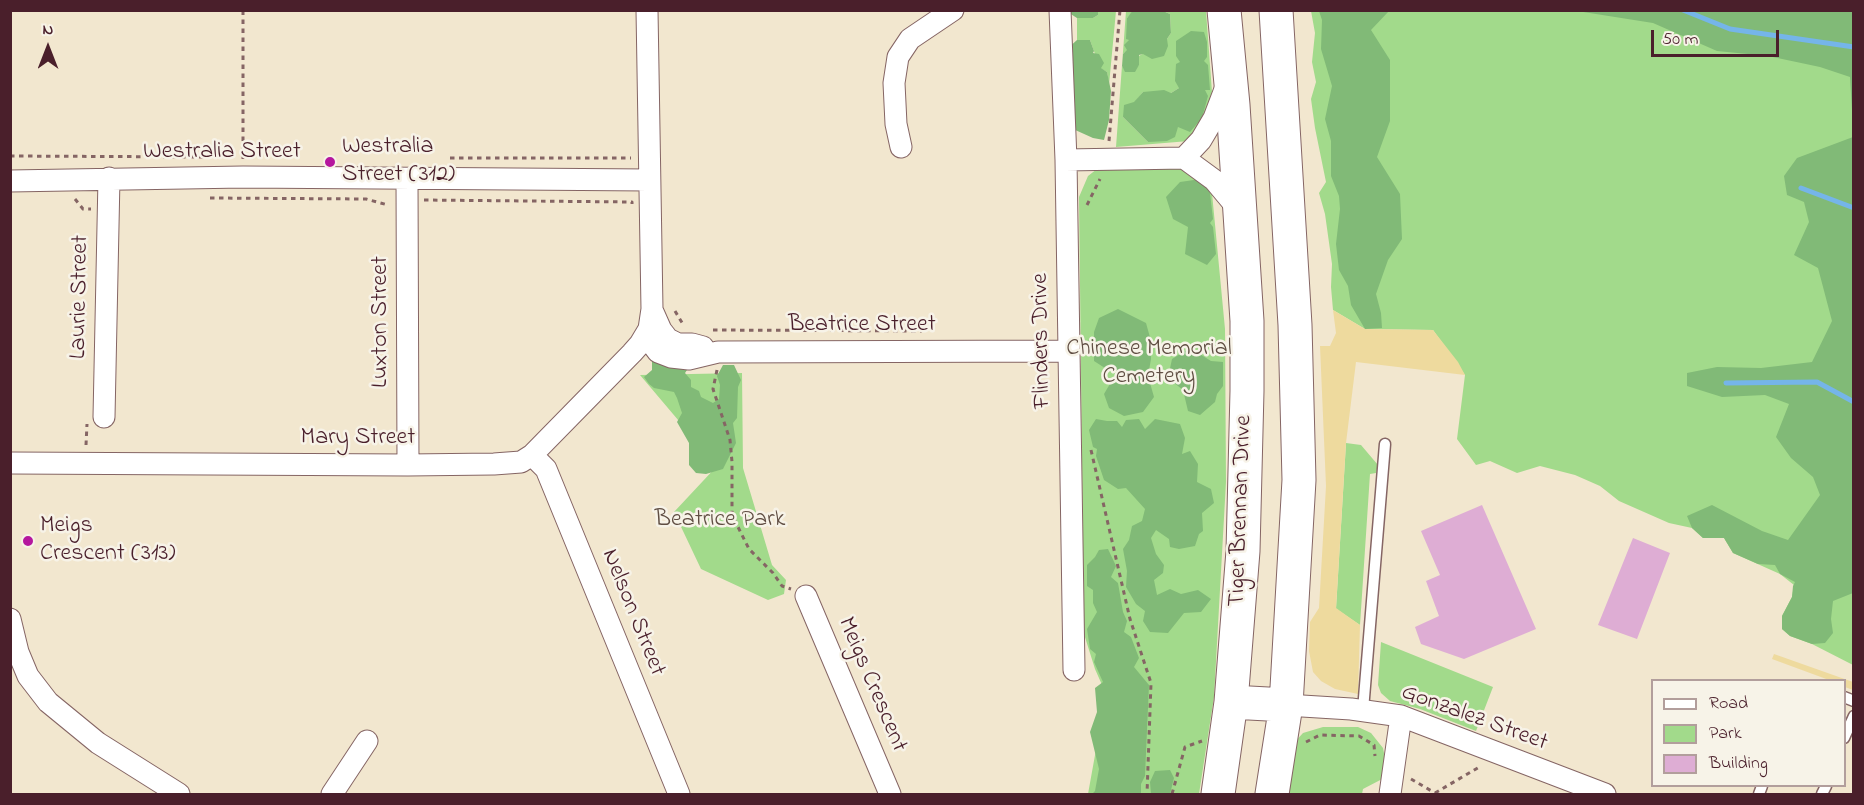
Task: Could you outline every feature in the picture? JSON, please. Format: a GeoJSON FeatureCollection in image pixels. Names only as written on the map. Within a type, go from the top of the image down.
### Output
{"type":"FeatureCollection","features":[{"type":"Feature","properties":{"kind":"main road","name":"Tiger Brennan Drive"},"geometry":{"type":"LineString","coordinates":[[1218,795],[1231,702],[1243,551],[1247,321],[1224,10]]}},
{"type":"Feature","properties":{"kind":"main road"},"geometry":{"type":"LineString","coordinates":[[1272,795],[1286,705],[1299,480],[1298,399],[1276,10]]}},
{"type":"Feature","properties":{"kind":"main road"},"geometry":{"type":"LineString","coordinates":[[1231,702],[1286,705]]}},
{"type":"Feature","properties":{"kind":"street"},"geometry":{"type":"LineString","coordinates":[[647,10],[649,180],[655,337]]}},
{"type":"Feature","properties":{"kind":"street"},"geometry":{"type":"LineString","coordinates":[[901,147],[896,124],[894,83],[898,57],[910,39],[953,10]]}},
{"type":"Feature","properties":{"kind":"street","name":"Flinders Drive"},"geometry":{"type":"LineString","coordinates":[[1060,10],[1066,160],[1074,670]]}},
{"type":"Feature","properties":{"kind":"street"},"geometry":{"type":"LineString","coordinates":[[1184,158],[1201,140],[1214,118],[1230,74]]}},
{"type":"Feature","properties":{"kind":"street"},"geometry":{"type":"LineString","coordinates":[[1066,160],[1184,158],[1214,180],[1239,210]]}},
{"type":"Feature","properties":{"kind":"street","name":"Westralia Street"},"geometry":{"type":"LineString","coordinates":[[10,181],[243,177],[649,180]]}},
{"type":"Feature","properties":{"kind":"street","name":"Laurie Street"},"geometry":{"type":"LineString","coordinates":[[104,417],[109,178]]}},
{"type":"Feature","properties":{"kind":"street","name":"Luxton Street"},"geometry":{"type":"LineString","coordinates":[[407,179],[408,465]]}},
{"type":"Feature","properties":{"kind":"street","name":"Beatrice Street"},"geometry":{"type":"LineString","coordinates":[[655,337],[718,352],[1068,351]]}},
{"type":"Feature","properties":{"kind":"street","name":"Mary Street"},"geometry":{"type":"LineString","coordinates":[[10,463],[408,465],[521,462],[532,455],[655,337]]}},
{"type":"Feature","properties":{"kind":"street","name":"Nelson Street"},"geometry":{"type":"LineString","coordinates":[[532,455],[546,470],[679,795]]}},
{"type":"Feature","properties":{"kind":"street","name":"Meigs Crescent"},"geometry":{"type":"LineString","coordinates":[[806,596],[890,795]]}},
{"type":"Feature","properties":{"kind":"street"},"geometry":{"type":"LineString","coordinates":[[10,619],[18,652],[28,675],[48,702],[98,743],[179,795]]}},
{"type":"Feature","properties":{"kind":"street","name":"Gonzalez Street"},"geometry":{"type":"LineString","coordinates":[[1286,705],[1363,710],[1401,716],[1605,795]]}},
{"type":"Feature","properties":{"kind":"street"},"geometry":{"type":"LineString","coordinates":[[1392,784],[1401,716]]}},
{"type":"Feature","properties":{"kind":"street"},"geometry":{"type":"LineString","coordinates":[[332,795],[367,741]]}},
{"type":"Feature","properties":{"kind":"lane"},"geometry":{"type":"LineString","coordinates":[[1363,710],[1385,444]]}},
{"type":"Feature","properties":{"kind":"lane"},"geometry":{"type":"LineString","coordinates":[[1846,736],[1854,716]]}},
{"type":"Feature","properties":{"kind":"path"},"geometry":{"type":"LineString","coordinates":[[243,10],[243,177]]}},
{"type":"Feature","properties":{"kind":"path"},"geometry":{"type":"LineString","coordinates":[[1109,146],[1120,10]]}},
{"type":"Feature","properties":{"kind":"path"},"geometry":{"type":"LineString","coordinates":[[1084,211],[1104,172]]}},
{"type":"Feature","properties":{"kind":"path"},"geometry":{"type":"LineString","coordinates":[[205,198],[366,199],[397,208],[415,208],[424,200],[632,202]]}},
{"type":"Feature","properties":{"kind":"path"},"geometry":{"type":"LineString","coordinates":[[64,199],[75,199],[83,209],[109,210]]}},
{"type":"Feature","properties":{"kind":"path"},"geometry":{"type":"LineString","coordinates":[[655,337],[674,309]]}},
{"type":"Feature","properties":{"kind":"path"},"geometry":{"type":"LineString","coordinates":[[708,330],[933,331]]}},
{"type":"Feature","properties":{"kind":"path"},"geometry":{"type":"LineString","coordinates":[[718,352],[718,366],[713,389],[730,440],[732,515],[749,549],[783,586],[806,596]]}},
{"type":"Feature","properties":{"kind":"path"},"geometry":{"type":"LineString","coordinates":[[86,463],[87,416],[104,417]]}},
{"type":"Feature","properties":{"kind":"path"},"geometry":{"type":"LineString","coordinates":[[1091,449],[1130,619],[1151,683],[1147,795]]}},
{"type":"Feature","properties":{"kind":"path"},"geometry":{"type":"LineString","coordinates":[[1392,784],[1413,779],[1435,794],[1484,765]]}},
{"type":"Feature","properties":{"kind":"green space"},"geometry":{"type":"Polygon","coordinates":[[[1133,10],[1163,11],[1170,14],[1171,33],[1167,39],[1168,46],[1164,56],[1152,59],[1143,54],[1139,55],[1139,65],[1135,72],[1125,72],[1122,66],[1123,54],[1127,50],[1124,45],[1129,40],[1126,39],[1127,18],[1133,10]]]}},
{"type":"Feature","properties":{"kind":"green space"},"geometry":{"type":"Polygon","coordinates":[[[1066,11],[1098,11],[1098,15],[1093,18],[1077,18],[1066,11]]]}},
{"type":"Feature","properties":{"kind":"green space"},"geometry":{"type":"Polygon","coordinates":[[[1098,11],[1116,11],[1109,85],[1107,72],[1100,68],[1090,40],[1077,40],[1077,18],[1093,18],[1098,15],[1098,11]]]}},
{"type":"Feature","properties":{"kind":"green space"},"geometry":{"type":"Polygon","coordinates":[[[1126,11],[1133,11],[1127,18],[1128,50],[1123,54],[1122,66],[1126,72],[1139,65],[1139,56],[1167,39],[1171,33],[1170,14],[1163,11],[1206,11],[1212,92],[1204,120],[1189,141],[1116,147],[1126,11]],[[1181,62],[1179,88],[1171,93],[1143,92],[1123,117],[1148,142],[1178,127],[1204,90],[1209,90],[1181,62]]]}},
{"type":"Feature","properties":{"kind":"green space"},"geometry":{"type":"Polygon","coordinates":[[[1311,11],[1853,11],[1853,665],[1812,644],[1790,636],[1782,629],[1782,616],[1792,597],[1794,585],[1780,574],[1733,553],[1724,538],[1703,538],[1692,528],[1669,523],[1619,501],[1600,486],[1575,475],[1540,466],[1517,473],[1490,461],[1476,465],[1457,439],[1465,375],[1433,330],[1365,329],[1333,310],[1332,264],[1325,214],[1319,193],[1326,182],[1311,99],[1316,82],[1312,62],[1315,33],[1311,11]]]}},
{"type":"Feature","properties":{"kind":"green space"},"geometry":{"type":"Polygon","coordinates":[[[1319,11],[1389,11],[1371,30],[1390,60],[1390,121],[1377,157],[1400,194],[1402,239],[1388,260],[1376,294],[1382,328],[1365,329],[1351,305],[1348,286],[1339,270],[1336,244],[1340,209],[1339,196],[1331,176],[1331,141],[1325,119],[1332,86],[1321,49],[1322,20],[1319,11]]]}},
{"type":"Feature","properties":{"kind":"green space"},"geometry":{"type":"Polygon","coordinates":[[[1577,11],[1853,11],[1853,127],[1850,77],[1820,67],[1768,56],[1717,51],[1653,23],[1577,11]]]}},
{"type":"Feature","properties":{"kind":"green space"},"geometry":{"type":"Polygon","coordinates":[[[1191,31],[1204,32],[1207,42],[1207,57],[1204,61],[1208,65],[1210,90],[1205,90],[1208,96],[1202,118],[1190,132],[1178,127],[1175,137],[1167,141],[1148,142],[1123,117],[1124,105],[1134,102],[1143,92],[1164,90],[1171,93],[1179,88],[1175,81],[1176,64],[1180,62],[1176,56],[1176,41],[1191,31]]]}},
{"type":"Feature","properties":{"kind":"green space"},"geometry":{"type":"Polygon","coordinates":[[[1077,40],[1090,40],[1093,53],[1099,54],[1104,63],[1101,68],[1107,72],[1111,91],[1109,120],[1104,140],[1073,129],[1066,50],[1077,40]]]}},
{"type":"Feature","properties":{"kind":"green space"},"geometry":{"type":"Polygon","coordinates":[[[1853,137],[1853,593],[1833,601],[1831,619],[1833,633],[1825,643],[1812,644],[1790,636],[1782,629],[1782,616],[1792,597],[1795,582],[1780,574],[1775,565],[1758,564],[1733,553],[1724,538],[1703,538],[1692,528],[1687,516],[1712,505],[1762,531],[1788,540],[1820,495],[1813,477],[1791,458],[1776,437],[1789,404],[1765,395],[1722,397],[1687,386],[1687,373],[1717,367],[1761,368],[1812,362],[1832,321],[1818,268],[1794,255],[1809,222],[1804,202],[1787,195],[1784,176],[1797,158],[1853,137]]]}},
{"type":"Feature","properties":{"kind":"green space","name":"Chinese Memorial Cemetery"},"geometry":{"type":"Polygon","coordinates":[[[1173,164],[1199,173],[1212,193],[1225,329],[1226,482],[1214,697],[1199,794],[1088,794],[1106,694],[1084,634],[1079,197],[1088,176],[1097,169],[1173,164]]]}},
{"type":"Feature","properties":{"kind":"green space"},"geometry":{"type":"Polygon","coordinates":[[[1201,179],[1210,193],[1213,219],[1210,223],[1213,227],[1216,254],[1207,265],[1185,254],[1188,227],[1173,219],[1166,197],[1180,182],[1201,179]]]}},
{"type":"Feature","properties":{"kind":"green space","name":"Chinese Memorial Cemetery"},"geometry":{"type":"Polygon","coordinates":[[[1118,309],[1146,323],[1151,341],[1148,376],[1154,397],[1143,412],[1124,416],[1109,408],[1104,394],[1117,372],[1108,370],[1094,361],[1094,332],[1099,318],[1118,309]]]}},
{"type":"Feature","properties":{"kind":"green space"},"geometry":{"type":"Polygon","coordinates":[[[1190,348],[1211,361],[1223,362],[1223,386],[1215,402],[1200,415],[1188,411],[1183,390],[1168,378],[1172,359],[1190,348]]]}},
{"type":"Feature","properties":{"kind":"green space"},"geometry":{"type":"Polygon","coordinates":[[[652,357],[689,367],[685,373],[691,380],[691,387],[699,391],[701,397],[713,403],[719,399],[720,385],[717,376],[723,365],[734,365],[741,380],[738,387],[737,418],[733,423],[736,443],[723,469],[706,474],[696,473],[689,465],[689,443],[677,422],[682,413],[674,392],[654,388],[644,377],[652,370],[652,357]]]}},
{"type":"Feature","properties":{"kind":"green space","name":"Beatrice Park"},"geometry":{"type":"Polygon","coordinates":[[[742,373],[743,468],[772,565],[786,580],[784,594],[768,600],[701,569],[674,512],[717,466],[640,375],[742,373]]]}},
{"type":"Feature","properties":{"kind":"green space"},"geometry":{"type":"Polygon","coordinates":[[[1096,419],[1117,421],[1122,427],[1126,420],[1139,419],[1145,429],[1155,419],[1180,424],[1185,438],[1182,454],[1190,451],[1198,464],[1197,482],[1211,489],[1214,503],[1202,513],[1203,531],[1199,534],[1195,546],[1179,549],[1170,547],[1169,539],[1156,530],[1151,538],[1156,554],[1164,565],[1163,573],[1154,580],[1157,595],[1170,589],[1181,594],[1198,590],[1211,599],[1201,612],[1184,613],[1168,633],[1150,632],[1143,621],[1145,611],[1136,604],[1126,587],[1127,571],[1123,549],[1129,540],[1132,526],[1142,521],[1145,509],[1126,488],[1118,489],[1104,480],[1096,456],[1097,449],[1093,447],[1089,430],[1096,419]]]}},
{"type":"Feature","properties":{"kind":"green space"},"geometry":{"type":"Polygon","coordinates":[[[1346,443],[1361,445],[1378,465],[1376,473],[1370,474],[1360,625],[1336,609],[1346,443]]]}},
{"type":"Feature","properties":{"kind":"green space"},"geometry":{"type":"Polygon","coordinates":[[[1108,549],[1116,566],[1111,577],[1118,583],[1123,612],[1127,621],[1124,632],[1131,637],[1139,658],[1134,667],[1149,685],[1145,776],[1141,784],[1141,794],[1092,794],[1095,791],[1099,769],[1090,732],[1097,712],[1095,688],[1103,682],[1094,662],[1096,654],[1090,649],[1087,629],[1097,612],[1093,603],[1093,590],[1087,586],[1087,565],[1099,550],[1108,549]]]}},
{"type":"Feature","properties":{"kind":"green space"},"geometry":{"type":"Polygon","coordinates":[[[1381,642],[1493,687],[1476,731],[1420,709],[1390,701],[1381,693],[1378,685],[1381,642]]]}},
{"type":"Feature","properties":{"kind":"green space"},"geometry":{"type":"Polygon","coordinates":[[[1323,727],[1358,727],[1371,733],[1383,748],[1387,768],[1386,777],[1363,789],[1362,794],[1284,794],[1292,745],[1303,733],[1323,727]]]}},
{"type":"Feature","properties":{"kind":"green space"},"geometry":{"type":"Polygon","coordinates":[[[1170,770],[1174,778],[1170,794],[1151,794],[1150,782],[1155,771],[1170,770]]]}},
{"type":"Feature","properties":{"kind":"sand"},"geometry":{"type":"Polygon","coordinates":[[[1333,310],[1365,329],[1433,330],[1458,362],[1465,375],[1356,362],[1346,443],[1336,608],[1360,625],[1358,694],[1335,689],[1321,681],[1313,672],[1309,651],[1310,622],[1319,608],[1326,486],[1320,346],[1330,346],[1336,333],[1333,310]]]}},
{"type":"Feature","properties":{"kind":"sand"},"geometry":{"type":"Polygon","coordinates":[[[1774,654],[1845,679],[1826,679],[1772,659],[1774,654]]]}},
{"type":"Feature","properties":{"kind":"sand"},"geometry":{"type":"Polygon","coordinates":[[[1846,680],[1853,682],[1853,690],[1846,687],[1846,680]]]}},
{"type":"Feature","properties":{"kind":"building"},"geometry":{"type":"Polygon","coordinates":[[[1482,505],[1536,629],[1464,659],[1421,644],[1415,627],[1439,616],[1426,581],[1440,575],[1421,531],[1482,505]]]}},
{"type":"Feature","properties":{"kind":"building"},"geometry":{"type":"Polygon","coordinates":[[[1633,538],[1670,553],[1637,639],[1598,625],[1633,538]]]}},
{"type":"Feature","properties":{"kind":"waterway"},"geometry":{"type":"LineString","coordinates":[[1683,10],[1730,29],[1854,47]]}},
{"type":"Feature","properties":{"kind":"waterway"},"geometry":{"type":"LineString","coordinates":[[1801,188],[1854,208]]}},
{"type":"Feature","properties":{"kind":"waterway"},"geometry":{"type":"LineString","coordinates":[[1726,383],[1817,382],[1854,402]]}},
{"type":"Feature","properties":{"kind":"place","name":"Westralia Street (312)"},"geometry":{"type":"Point","coordinates":[330,162]}},
{"type":"Feature","properties":{"kind":"place","name":"Meigs Crescent (313)"},"geometry":{"type":"Point","coordinates":[28,541]}}]}
